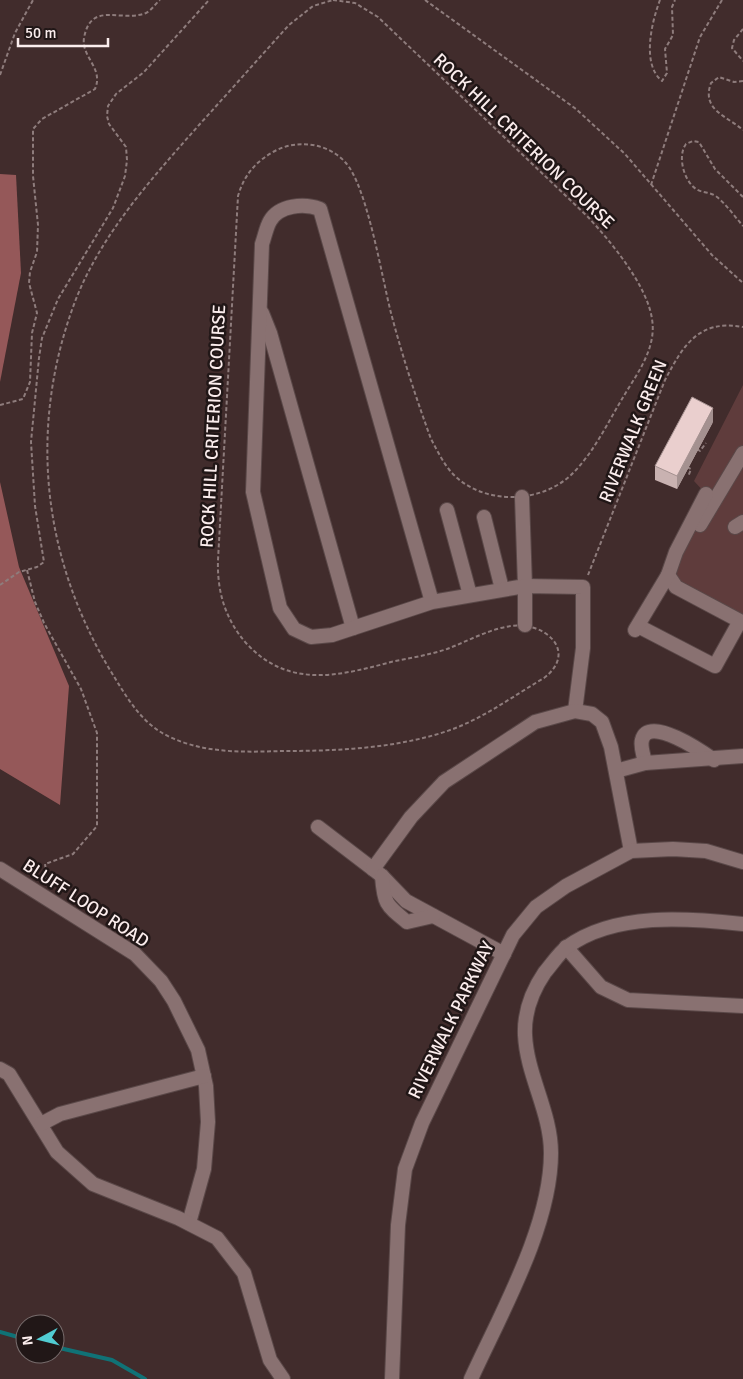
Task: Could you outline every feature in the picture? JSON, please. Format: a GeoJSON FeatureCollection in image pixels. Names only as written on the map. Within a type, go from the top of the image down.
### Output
{"type":"FeatureCollection","features":[{"type":"Feature","properties":{"kind":"street"},"geometry":{"type":"LineString","coordinates":[[432,602],[320,209],[308,205],[288,208],[271,220],[262,244],[253,492],[280,608],[294,629],[311,637],[332,635],[432,602],[502,589],[525,586],[583,587],[583,648],[575,711]]}},
{"type":"Feature","properties":{"kind":"street"},"geometry":{"type":"LineString","coordinates":[[260,308],[270,333],[353,628]]}},
{"type":"Feature","properties":{"kind":"street"},"geometry":{"type":"LineString","coordinates":[[668,575],[676,587],[740,621],[715,666],[636,628],[668,575],[668,569],[696,530],[743,453]]}},
{"type":"Feature","properties":{"kind":"street"},"geometry":{"type":"LineString","coordinates":[[696,530],[706,494]]}},
{"type":"Feature","properties":{"kind":"street"},"geometry":{"type":"LineString","coordinates":[[522,496],[525,586],[524,626]]}},
{"type":"Feature","properties":{"kind":"street"},"geometry":{"type":"LineString","coordinates":[[447,510],[470,595]]}},
{"type":"Feature","properties":{"kind":"street"},"geometry":{"type":"LineString","coordinates":[[484,516],[502,589]]}},
{"type":"Feature","properties":{"kind":"street"},"geometry":{"type":"LineString","coordinates":[[378,873],[411,817],[444,782],[535,722],[575,711],[592,714],[602,722],[616,771],[632,851]]}},
{"type":"Feature","properties":{"kind":"street"},"geometry":{"type":"LineString","coordinates":[[645,763],[642,740],[644,735],[650,732],[667,733],[714,760]]}},
{"type":"Feature","properties":{"kind":"street"},"geometry":{"type":"LineString","coordinates":[[616,771],[645,763],[714,760],[743,756]]}},
{"type":"Feature","properties":{"kind":"street"},"geometry":{"type":"LineString","coordinates":[[318,826],[378,873],[406,901],[504,954]]}},
{"type":"Feature","properties":{"kind":"street","name":"RIVERWALK PARKWAY"},"geometry":{"type":"LineString","coordinates":[[392,1379],[398,1225],[405,1169],[422,1123],[512,936],[536,907],[566,886],[632,851],[673,849],[706,851],[743,862]]}},
{"type":"Feature","properties":{"kind":"street","name":"BLUFF LOOP ROAD"},"geometry":{"type":"LineString","coordinates":[[0,870],[135,954],[161,980],[174,1000],[198,1050],[204,1076],[208,1122],[204,1169],[189,1223]]}},
{"type":"Feature","properties":{"kind":"street"},"geometry":{"type":"LineString","coordinates":[[471,1379],[516,1279],[543,1210],[551,1153],[548,1127],[528,1059],[525,1034],[527,1008],[538,982],[566,947],[591,932],[625,923],[712,921],[743,924]]}},
{"type":"Feature","properties":{"kind":"street"},"geometry":{"type":"LineString","coordinates":[[566,947],[601,988],[628,1000],[743,1006]]}},
{"type":"Feature","properties":{"kind":"street"},"geometry":{"type":"LineString","coordinates":[[0,1069],[9,1074],[57,1152],[93,1184],[189,1223],[217,1238],[244,1273],[270,1360],[283,1379]]}},
{"type":"Feature","properties":{"kind":"street"},"geometry":{"type":"LineString","coordinates":[[41,1124],[60,1114],[204,1076]]}},
{"type":"Feature","properties":{"kind":"path"},"geometry":{"type":"LineString","coordinates":[[0,76],[15,33],[34,0]]}},
{"type":"Feature","properties":{"kind":"path"},"geometry":{"type":"LineString","coordinates":[[0,405],[23,399],[30,382],[32,333],[37,310],[29,288],[29,277],[37,252],[38,225],[33,176],[33,129],[42,119],[95,88],[97,73],[83,40],[89,20],[97,15],[110,13],[140,14],[151,9],[160,0]]}},
{"type":"Feature","properties":{"kind":"path"},"geometry":{"type":"LineString","coordinates":[[0,584],[19,572],[40,566],[44,560],[35,506],[31,442],[42,338],[68,281],[113,208],[127,168],[126,147],[109,124],[107,116],[108,106],[116,94],[144,72],[209,0]]}},
{"type":"Feature","properties":{"kind":"path","name":"ROCK HILL CRITERION COURSE"},"geometry":{"type":"LineString","coordinates":[[344,0],[356,3],[378,17],[588,217],[616,251],[646,301],[653,328],[648,354],[595,443],[580,465],[564,480],[546,490],[522,496],[488,494],[465,484],[455,476],[438,453],[424,420],[392,316],[360,191],[345,162],[329,150],[300,144],[277,149],[261,160],[244,180],[237,209],[218,573],[221,599],[231,622],[242,638],[261,657],[291,671],[312,676],[334,675],[369,668],[444,650],[501,628],[524,626],[546,632],[554,640],[558,652],[553,670],[544,678],[452,729],[355,750],[222,751],[201,747],[170,737],[145,719],[127,698],[103,657],[70,585],[54,527],[47,455],[48,424],[55,372],[77,297],[101,251],[137,198],[289,25],[313,6],[344,0]]}},
{"type":"Feature","properties":{"kind":"path"},"geometry":{"type":"LineString","coordinates":[[425,0],[576,109],[625,154],[712,255],[743,284]]}},
{"type":"Feature","properties":{"kind":"path"},"geometry":{"type":"LineString","coordinates":[[660,0],[653,18],[650,42],[654,70],[662,81],[667,74],[665,49],[673,35],[672,7],[675,0]]}},
{"type":"Feature","properties":{"kind":"path"},"geometry":{"type":"LineString","coordinates":[[651,185],[700,37],[722,0]]}},
{"type":"Feature","properties":{"kind":"path"},"geometry":{"type":"LineString","coordinates":[[743,29],[734,40],[732,48],[743,61]]}},
{"type":"Feature","properties":{"kind":"path"},"geometry":{"type":"LineString","coordinates":[[743,81],[734,82],[719,77],[711,83],[708,94],[709,100],[716,112],[743,130]]}},
{"type":"Feature","properties":{"kind":"path"},"geometry":{"type":"LineString","coordinates":[[743,197],[715,169],[699,142],[693,141],[686,144],[682,154],[683,167],[689,182],[697,190],[716,196],[743,226]]}},
{"type":"Feature","properties":{"kind":"path","name":"RIVERWALK GREEN"},"geometry":{"type":"LineString","coordinates":[[583,587],[665,380],[680,352],[702,331],[723,325],[743,327]]}},
{"type":"Feature","properties":{"kind":"path"},"geometry":{"type":"LineString","coordinates":[[694,456],[701,442]]}},
{"type":"Feature","properties":{"kind":"path"},"geometry":{"type":"LineString","coordinates":[[697,450],[700,451],[706,443]]}},
{"type":"Feature","properties":{"kind":"path"},"geometry":{"type":"LineString","coordinates":[[688,477],[691,469],[687,468],[690,462]]}},
{"type":"Feature","properties":{"kind":"path"},"geometry":{"type":"LineString","coordinates":[[27,570],[44,623],[81,689],[97,733],[98,741],[97,826],[73,854],[46,864],[47,877],[38,892]]}},
{"type":"Feature","properties":{"kind":"shaded area"},"geometry":{"type":"Polygon","coordinates":[[[0,174],[16,175],[21,273],[0,382],[0,174]]]}},
{"type":"Feature","properties":{"kind":"shaded area"},"geometry":{"type":"Polygon","coordinates":[[[743,385],[743,624],[676,587],[668,569],[706,494],[694,481],[743,385]]]}},
{"type":"Feature","properties":{"kind":"shaded area"},"geometry":{"type":"Polygon","coordinates":[[[0,482],[19,567],[69,686],[60,805],[0,769],[0,482]]]}},
{"type":"Feature","properties":{"kind":"building"},"geometry":{"type":"Polygon","coordinates":[[[692,397],[713,408],[677,476],[655,466],[692,397]]]}},
{"type":"Feature","properties":{"kind":"waterway"},"geometry":{"type":"LineString","coordinates":[[0,1332],[15,1336]]}},
{"type":"Feature","properties":{"kind":"waterway"},"geometry":{"type":"LineString","coordinates":[[65,1349],[112,1360],[145,1379]]}}]}
